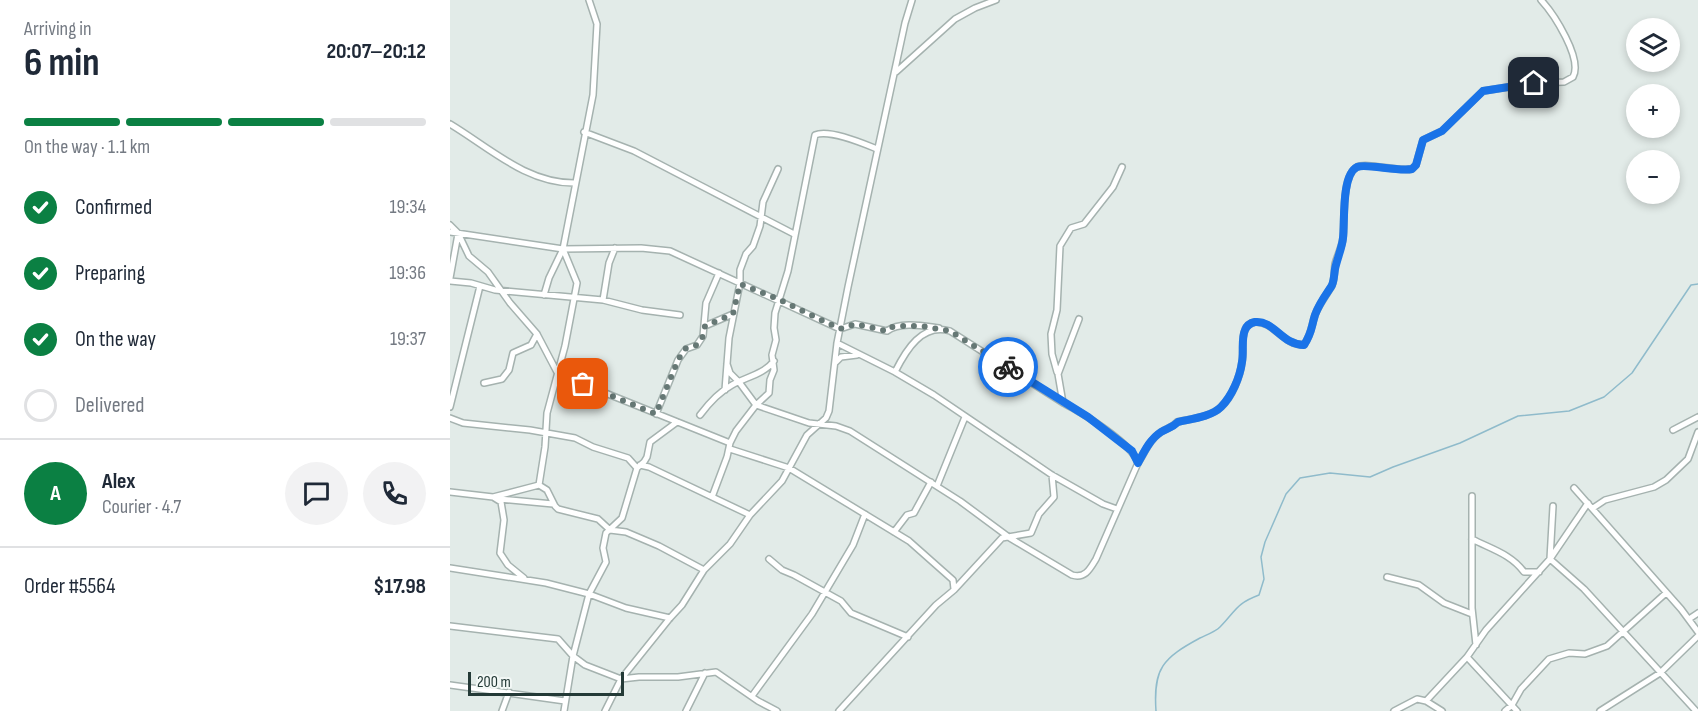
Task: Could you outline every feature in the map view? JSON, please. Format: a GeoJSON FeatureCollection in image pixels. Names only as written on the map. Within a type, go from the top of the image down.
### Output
{"type":"FeatureCollection","features":[{"type":"Feature","properties":{"kind":"street"},"geometry":{"type":"LineString","coordinates":[[544,295],[549,278],[563,249],[592,95],[597,24],[589,0]]}},
{"type":"Feature","properties":{"kind":"street"},"geometry":{"type":"LineString","coordinates":[[605,711],[621,679],[682,605],[704,570],[730,544],[750,515],[782,481],[807,435],[829,411],[837,343],[877,149],[912,0]]}},
{"type":"Feature","properties":{"kind":"street"},"geometry":{"type":"LineString","coordinates":[[895,73],[955,19],[996,0]]}},
{"type":"Feature","properties":{"kind":"street"},"geometry":{"type":"LineString","coordinates":[[727,364],[730,373],[756,405],[809,423],[836,426],[850,431],[938,486],[1010,538],[1072,575],[1081,576],[1096,560],[1138,463],[1153,438],[1178,422],[1219,410],[1223,405],[1238,378],[1247,325],[1253,322],[1264,322],[1285,340],[1296,345],[1304,345],[1311,333],[1314,317],[1320,304],[1333,286],[1336,262],[1343,239],[1345,199],[1352,171],[1359,166],[1412,169],[1416,165],[1423,140],[1442,131],[1483,91],[1534,83],[1564,82],[1573,77],[1576,66],[1567,41],[1555,17],[1542,0]]}},
{"type":"Feature","properties":{"kind":"street"},"geometry":{"type":"LineString","coordinates":[[450,123],[531,175],[549,181],[574,183]]}},
{"type":"Feature","properties":{"kind":"street"},"geometry":{"type":"LineString","coordinates":[[584,132],[634,151],[794,234]]}},
{"type":"Feature","properties":{"kind":"street"},"geometry":{"type":"LineString","coordinates":[[712,497],[730,446],[756,405],[769,393],[774,370],[772,355],[776,340],[774,321],[778,299],[788,271],[815,135],[822,133],[852,139],[877,149]]}},
{"type":"Feature","properties":{"kind":"street"},"geometry":{"type":"LineString","coordinates":[[1063,403],[1052,354],[1051,334],[1057,310],[1060,246],[1071,228],[1084,224],[1113,187],[1122,167]]}},
{"type":"Feature","properties":{"kind":"street"},"geometry":{"type":"LineString","coordinates":[[725,390],[740,270],[746,254],[753,246],[763,202],[778,169]]}},
{"type":"Feature","properties":{"kind":"street"},"geometry":{"type":"LineString","coordinates":[[450,225],[458,233],[469,256],[488,272],[537,334],[558,374],[730,446],[789,468],[924,553],[953,580],[954,590]]}},
{"type":"Feature","properties":{"kind":"street"},"geometry":{"type":"LineString","coordinates":[[450,232],[563,249],[615,248],[670,251],[840,329],[855,324],[887,331],[892,327],[904,326],[950,331],[1088,417],[1132,451],[1138,463]]}},
{"type":"Feature","properties":{"kind":"street"},"geometry":{"type":"LineString","coordinates":[[458,233],[450,279],[501,291],[603,300],[642,310],[680,315]]}},
{"type":"Feature","properties":{"kind":"street"},"geometry":{"type":"LineString","coordinates":[[603,300],[609,262],[615,248]]}},
{"type":"Feature","properties":{"kind":"street"},"geometry":{"type":"LineString","coordinates":[[539,485],[547,413],[558,374],[577,283],[563,249]]}},
{"type":"Feature","properties":{"kind":"street"},"geometry":{"type":"LineString","coordinates":[[656,414],[678,360],[686,348],[697,345],[703,336],[706,303],[719,273]]}},
{"type":"Feature","properties":{"kind":"street"},"geometry":{"type":"LineString","coordinates":[[450,407],[480,286]]}},
{"type":"Feature","properties":{"kind":"street"},"geometry":{"type":"LineString","coordinates":[[705,326],[733,314]]}},
{"type":"Feature","properties":{"kind":"street"},"geometry":{"type":"LineString","coordinates":[[1058,374],[1079,319]]}},
{"type":"Feature","properties":{"kind":"street"},"geometry":{"type":"LineString","coordinates":[[895,372],[907,348],[923,335],[939,328]]}},
{"type":"Feature","properties":{"kind":"street"},"geometry":{"type":"LineString","coordinates":[[484,383],[502,379],[509,369],[513,353],[531,345],[537,334]]}},
{"type":"Feature","properties":{"kind":"street"},"geometry":{"type":"LineString","coordinates":[[837,343],[895,372],[1052,476],[1103,504],[1117,509]]}},
{"type":"Feature","properties":{"kind":"street"},"geometry":{"type":"LineString","coordinates":[[836,362],[841,357],[859,355]]}},
{"type":"Feature","properties":{"kind":"street"},"geometry":{"type":"LineString","coordinates":[[700,415],[709,403],[725,390],[768,368],[774,361]]}},
{"type":"Feature","properties":{"kind":"street"},"geometry":{"type":"LineString","coordinates":[[938,486],[965,417]]}},
{"type":"Feature","properties":{"kind":"street"},"geometry":{"type":"LineString","coordinates":[[1673,430],[1698,417]]}},
{"type":"Feature","properties":{"kind":"street"},"geometry":{"type":"LineString","coordinates":[[450,418],[482,426],[575,438],[593,447],[625,456],[638,466],[649,467],[750,515]]}},
{"type":"Feature","properties":{"kind":"street"},"geometry":{"type":"LineString","coordinates":[[564,711],[573,656],[589,594],[606,562],[603,548],[606,533],[622,518],[638,466],[647,457],[652,439],[677,422]]}},
{"type":"Feature","properties":{"kind":"street"},"geometry":{"type":"LineString","coordinates":[[1593,508],[1605,500],[1654,487],[1666,480],[1688,459],[1698,432]]}},
{"type":"Feature","properties":{"kind":"street"},"geometry":{"type":"LineString","coordinates":[[839,711],[936,605],[954,590],[1002,538],[1031,533],[1039,514],[1054,497],[1052,476]]}},
{"type":"Feature","properties":{"kind":"street"},"geometry":{"type":"LineString","coordinates":[[894,532],[907,514],[914,513],[931,482]]}},
{"type":"Feature","properties":{"kind":"street"},"geometry":{"type":"LineString","coordinates":[[495,498],[539,485]]}},
{"type":"Feature","properties":{"kind":"street"},"geometry":{"type":"LineString","coordinates":[[539,485],[550,494],[553,504],[558,509],[598,519],[610,530],[626,532],[659,546],[704,570]]}},
{"type":"Feature","properties":{"kind":"street"},"geometry":{"type":"LineString","coordinates":[[1574,488],[1698,632]]}},
{"type":"Feature","properties":{"kind":"street"},"geometry":{"type":"LineString","coordinates":[[450,492],[553,504]]}},
{"type":"Feature","properties":{"kind":"street"},"geometry":{"type":"LineString","coordinates":[[1472,496],[1472,614],[1476,645]]}},
{"type":"Feature","properties":{"kind":"street"},"geometry":{"type":"LineString","coordinates":[[495,498],[501,502],[504,513],[500,553],[508,564],[525,578]]}},
{"type":"Feature","properties":{"kind":"street"},"geometry":{"type":"LineString","coordinates":[[1426,701],[1467,657],[1486,630],[1550,559],[1588,503]]}},
{"type":"Feature","properties":{"kind":"street"},"geometry":{"type":"LineString","coordinates":[[1550,559],[1553,506]]}},
{"type":"Feature","properties":{"kind":"street"},"geometry":{"type":"LineString","coordinates":[[752,696],[812,614],[853,545],[865,514]]}},
{"type":"Feature","properties":{"kind":"street"},"geometry":{"type":"LineString","coordinates":[[1472,539],[1508,556],[1524,572],[1539,572]]}},
{"type":"Feature","properties":{"kind":"street"},"geometry":{"type":"LineString","coordinates":[[769,559],[782,570],[841,601],[851,613],[908,637]]}},
{"type":"Feature","properties":{"kind":"street"},"geometry":{"type":"LineString","coordinates":[[1550,559],[1584,589],[1696,711]]}},
{"type":"Feature","properties":{"kind":"street"},"geometry":{"type":"LineString","coordinates":[[450,568],[525,578],[589,594],[626,608],[670,618]]}},
{"type":"Feature","properties":{"kind":"street"},"geometry":{"type":"LineString","coordinates":[[1387,578],[1419,585],[1444,603],[1472,614]]}},
{"type":"Feature","properties":{"kind":"street"},"geometry":{"type":"LineString","coordinates":[[1506,711],[1521,689],[1549,659],[1569,653],[1586,654],[1607,646],[1666,593]]}},
{"type":"Feature","properties":{"kind":"street"},"geometry":{"type":"LineString","coordinates":[[1689,619],[1698,613]]}},
{"type":"Feature","properties":{"kind":"street"},"geometry":{"type":"LineString","coordinates":[[450,626],[558,639],[573,656],[591,668],[621,679],[678,677],[712,671],[722,675],[777,711]]}},
{"type":"Feature","properties":{"kind":"street"},"geometry":{"type":"LineString","coordinates":[[1600,711],[1660,673],[1698,636]]}},
{"type":"Feature","properties":{"kind":"street"},"geometry":{"type":"LineString","coordinates":[[1467,657],[1517,711]]}},
{"type":"Feature","properties":{"kind":"street"},"geometry":{"type":"LineString","coordinates":[[686,711],[705,673]]}},
{"type":"Feature","properties":{"kind":"street"},"geometry":{"type":"LineString","coordinates":[[450,685],[565,700]]}},
{"type":"Feature","properties":{"kind":"street"},"geometry":{"type":"LineString","coordinates":[[502,711],[509,692]]}},
{"type":"Feature","properties":{"kind":"street"},"geometry":{"type":"LineString","coordinates":[[1394,711],[1417,699],[1426,701],[1442,711]]}},
{"type":"Feature","properties":{"kind":"waterway"},"geometry":{"type":"LineString","coordinates":[[1156,711],[1156,684],[1163,666],[1169,659],[1187,645],[1218,629],[1240,605],[1259,595],[1264,579],[1261,557],[1265,542],[1286,494],[1300,478],[1330,473],[1370,477],[1460,443],[1518,416],[1569,411],[1604,397],[1632,373],[1691,285],[1698,284]]}},
{"type":"Feature","properties":{"kind":"way so far"},"geometry":{"type":"LineString","coordinates":[[583,384],[656,414],[678,360],[686,348],[697,345],[703,336],[705,326],[733,314],[740,284],[778,299],[840,329],[855,324],[887,331],[892,327],[904,326],[922,326],[950,331],[1008,367]]}},
{"type":"Feature","properties":{"kind":"route"},"geometry":{"type":"LineString","coordinates":[[1008,367],[1088,417],[1132,451],[1138,463],[1153,438],[1163,430],[1173,427],[1178,422],[1219,410],[1227,400],[1238,378],[1247,325],[1253,322],[1264,322],[1285,340],[1296,345],[1304,345],[1311,333],[1314,317],[1320,304],[1326,292],[1333,286],[1336,262],[1343,239],[1345,199],[1352,171],[1359,166],[1412,169],[1416,165],[1423,140],[1442,131],[1483,91],[1534,83]]}}]}
